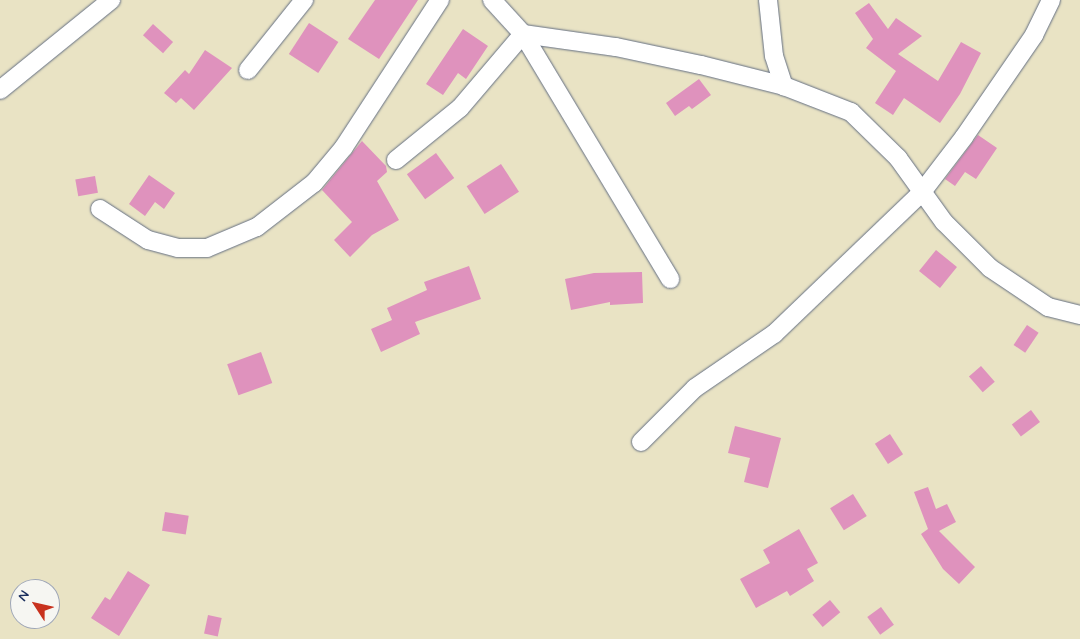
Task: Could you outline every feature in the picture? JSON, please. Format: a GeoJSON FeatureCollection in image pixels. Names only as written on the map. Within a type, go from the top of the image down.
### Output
{"type":"FeatureCollection","features":[{"type":"Feature","properties":{"kind":"street"},"geometry":{"type":"LineString","coordinates":[[0,90],[111,0]]}},
{"type":"Feature","properties":{"kind":"street"},"geometry":{"type":"LineString","coordinates":[[248,70],[304,0]]}},
{"type":"Feature","properties":{"kind":"street"},"geometry":{"type":"LineString","coordinates":[[100,209],[148,240],[178,248],[207,248],[257,227],[314,182],[344,147],[440,0]]}},
{"type":"Feature","properties":{"kind":"street"},"geometry":{"type":"LineString","coordinates":[[492,0],[524,34],[670,278]]}},
{"type":"Feature","properties":{"kind":"street"},"geometry":{"type":"LineString","coordinates":[[768,0],[774,56],[784,86]]}},
{"type":"Feature","properties":{"kind":"street"},"geometry":{"type":"LineString","coordinates":[[641,442],[695,388],[774,334],[922,192],[964,138],[1024,49],[1051,0]]}},
{"type":"Feature","properties":{"kind":"street"},"geometry":{"type":"LineString","coordinates":[[524,34],[616,47],[784,86],[851,112],[892,151],[944,222],[990,268],[1048,308],[1080,315]]}},
{"type":"Feature","properties":{"kind":"street"},"geometry":{"type":"LineString","coordinates":[[396,160],[460,108],[524,34]]}},
{"type":"Feature","properties":{"kind":"building"},"geometry":{"type":"Polygon","coordinates":[[[375,0],[418,0],[379,59],[348,39],[375,0]]]}},
{"type":"Feature","properties":{"kind":"building"},"geometry":{"type":"Polygon","coordinates":[[[869,3],[888,29],[896,18],[922,36],[898,54],[938,81],[961,42],[981,53],[960,94],[940,123],[904,98],[893,115],[875,103],[896,71],[866,48],[873,39],[855,13],[869,3]]]}},
{"type":"Feature","properties":{"kind":"building"},"geometry":{"type":"Polygon","coordinates":[[[309,23],[338,42],[318,73],[289,54],[309,23]]]}},
{"type":"Feature","properties":{"kind":"building"},"geometry":{"type":"Polygon","coordinates":[[[153,24],[173,42],[163,53],[143,35],[153,24]]]}},
{"type":"Feature","properties":{"kind":"building"},"geometry":{"type":"Polygon","coordinates":[[[463,29],[488,46],[466,79],[458,73],[443,95],[426,84],[463,29]]]}},
{"type":"Feature","properties":{"kind":"building"},"geometry":{"type":"Polygon","coordinates":[[[205,50],[232,68],[194,110],[181,98],[176,103],[164,93],[185,70],[189,74],[205,50]]]}},
{"type":"Feature","properties":{"kind":"building"},"geometry":{"type":"Polygon","coordinates":[[[699,79],[711,95],[692,109],[689,106],[675,116],[666,103],[699,79]]]}},
{"type":"Feature","properties":{"kind":"building"},"geometry":{"type":"Polygon","coordinates":[[[978,135],[997,148],[976,179],[965,172],[955,186],[945,179],[978,135]]]}},
{"type":"Feature","properties":{"kind":"building"},"geometry":{"type":"Polygon","coordinates":[[[362,141],[386,166],[387,172],[377,181],[399,220],[372,235],[350,257],[334,240],[352,222],[322,190],[362,141]]]}},
{"type":"Feature","properties":{"kind":"building"},"geometry":{"type":"Polygon","coordinates":[[[436,153],[454,178],[425,199],[407,174],[436,153]]]}},
{"type":"Feature","properties":{"kind":"building"},"geometry":{"type":"Polygon","coordinates":[[[501,164],[519,192],[485,214],[467,186],[501,164]]]}},
{"type":"Feature","properties":{"kind":"building"},"geometry":{"type":"Polygon","coordinates":[[[149,175],[175,193],[164,209],[155,202],[145,216],[129,204],[149,175]]]}},
{"type":"Feature","properties":{"kind":"building"},"geometry":{"type":"Polygon","coordinates":[[[95,176],[98,193],[78,196],[75,179],[95,176]]]}},
{"type":"Feature","properties":{"kind":"building"},"geometry":{"type":"Polygon","coordinates":[[[936,250],[957,267],[940,288],[919,271],[936,250]]]}},
{"type":"Feature","properties":{"kind":"building"},"geometry":{"type":"Polygon","coordinates":[[[469,266],[481,299],[415,322],[420,334],[381,352],[371,329],[392,320],[387,308],[427,290],[424,282],[469,266]]]}},
{"type":"Feature","properties":{"kind":"building"},"geometry":{"type":"Polygon","coordinates":[[[642,272],[643,303],[610,305],[610,302],[571,310],[565,279],[594,273],[642,272]]]}},
{"type":"Feature","properties":{"kind":"building"},"geometry":{"type":"Polygon","coordinates":[[[1027,325],[1039,333],[1025,353],[1014,345],[1027,325]]]}},
{"type":"Feature","properties":{"kind":"building"},"geometry":{"type":"Polygon","coordinates":[[[261,352],[272,383],[238,395],[227,364],[261,352]]]}},
{"type":"Feature","properties":{"kind":"building"},"geometry":{"type":"Polygon","coordinates":[[[981,366],[995,382],[983,392],[969,376],[981,366]]]}},
{"type":"Feature","properties":{"kind":"building"},"geometry":{"type":"Polygon","coordinates":[[[1031,410],[1040,422],[1021,436],[1012,424],[1031,410]]]}},
{"type":"Feature","properties":{"kind":"building"},"geometry":{"type":"Polygon","coordinates":[[[735,426],[781,438],[768,488],[744,482],[750,458],[728,453],[735,426]]]}},
{"type":"Feature","properties":{"kind":"building"},"geometry":{"type":"Polygon","coordinates":[[[890,434],[903,454],[888,464],[875,444],[890,434]]]}},
{"type":"Feature","properties":{"kind":"building"},"geometry":{"type":"Polygon","coordinates":[[[928,487],[936,509],[947,504],[956,522],[939,531],[975,567],[959,584],[943,569],[921,534],[928,529],[914,492],[928,487]]]}},
{"type":"Feature","properties":{"kind":"building"},"geometry":{"type":"Polygon","coordinates":[[[853,494],[867,516],[844,530],[830,508],[853,494]]]}},
{"type":"Feature","properties":{"kind":"building"},"geometry":{"type":"Polygon","coordinates":[[[165,512],[189,516],[186,535],[162,531],[165,512]]]}},
{"type":"Feature","properties":{"kind":"building"},"geometry":{"type":"Polygon","coordinates":[[[799,529],[818,563],[807,569],[814,581],[790,596],[787,591],[756,608],[740,579],[770,563],[763,550],[799,529]]]}},
{"type":"Feature","properties":{"kind":"building"},"geometry":{"type":"Polygon","coordinates":[[[128,571],[150,585],[119,636],[91,618],[105,597],[110,600],[128,571]]]}},
{"type":"Feature","properties":{"kind":"building"},"geometry":{"type":"Polygon","coordinates":[[[830,600],[840,612],[823,627],[812,615],[830,600]]]}},
{"type":"Feature","properties":{"kind":"building"},"geometry":{"type":"Polygon","coordinates":[[[881,607],[894,625],[880,635],[867,617],[881,607]]]}},
{"type":"Feature","properties":{"kind":"building"},"geometry":{"type":"Polygon","coordinates":[[[208,615],[222,618],[218,636],[204,634],[208,615]]]}}]}
